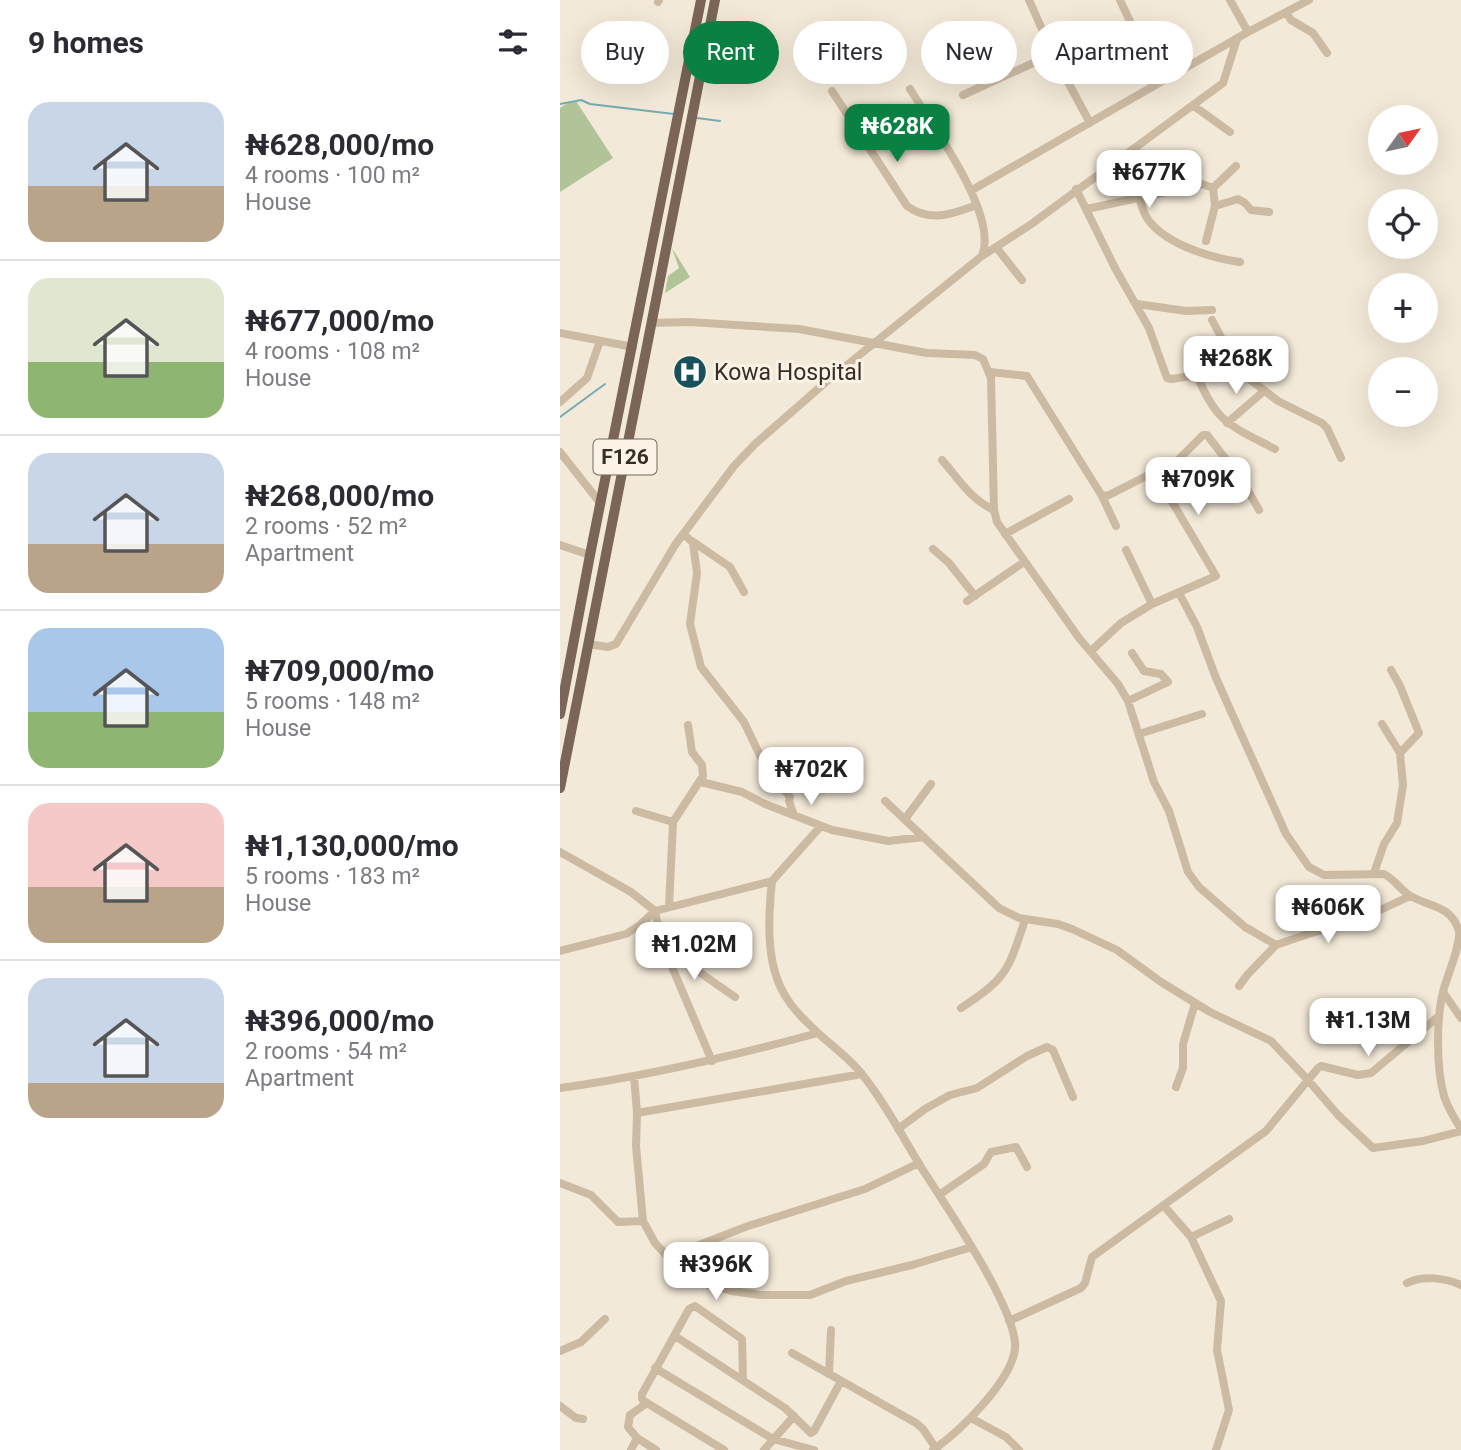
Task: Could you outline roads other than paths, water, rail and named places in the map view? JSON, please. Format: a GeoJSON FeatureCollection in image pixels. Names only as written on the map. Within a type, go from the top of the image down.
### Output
{"type":"FeatureCollection","features":[{"type":"Feature","properties":{"kind":"main road","name":"F126"},"geometry":{"type":"LineString","coordinates":[[560,714],[564,671],[598,522],[701,0]]}},
{"type":"Feature","properties":{"kind":"main road","name":"F126"},"geometry":{"type":"LineString","coordinates":[[560,788],[715,0]]}},
{"type":"Feature","properties":{"kind":"main road"},"geometry":{"type":"LineString","coordinates":[[598,522],[612,525]]}},
{"type":"Feature","properties":{"kind":"street"},"geometry":{"type":"LineString","coordinates":[[1029,0],[1038,21]]}},
{"type":"Feature","properties":{"kind":"street"},"geometry":{"type":"LineString","coordinates":[[1120,0],[1130,21]]}},
{"type":"Feature","properties":{"kind":"street"},"geometry":{"type":"LineString","coordinates":[[1230,0],[1248,32]]}},
{"type":"Feature","properties":{"kind":"street"},"geometry":{"type":"LineString","coordinates":[[1193,64],[1309,0]]}},
{"type":"Feature","properties":{"kind":"street"},"geometry":{"type":"LineString","coordinates":[[1286,12],[1291,20],[1313,33],[1327,53]]}},
{"type":"Feature","properties":{"kind":"street"},"geometry":{"type":"LineString","coordinates":[[588,644],[608,648],[616,644],[684,534],[734,466],[755,444],[826,382],[982,256],[1030,225],[1076,189],[1194,106],[1224,81],[1237,39]]}},
{"type":"Feature","properties":{"kind":"street"},"geometry":{"type":"LineString","coordinates":[[963,95],[1031,64]]}},
{"type":"Feature","properties":{"kind":"street"},"geometry":{"type":"LineString","coordinates":[[1069,84],[1090,123]]}},
{"type":"Feature","properties":{"kind":"street"},"geometry":{"type":"LineString","coordinates":[[972,190],[1157,84]]}},
{"type":"Feature","properties":{"kind":"street"},"geometry":{"type":"LineString","coordinates":[[910,89],[972,190],[986,239],[982,256]]}},
{"type":"Feature","properties":{"kind":"street"},"geometry":{"type":"LineString","coordinates":[[832,91],[907,206],[923,214],[942,217],[977,205]]}},
{"type":"Feature","properties":{"kind":"street"},"geometry":{"type":"LineString","coordinates":[[1194,106],[1230,132]]}},
{"type":"Feature","properties":{"kind":"street"},"geometry":{"type":"LineString","coordinates":[[1213,188],[1236,166]]}},
{"type":"Feature","properties":{"kind":"street"},"geometry":{"type":"LineString","coordinates":[[1087,209],[1202,184],[1213,188]]}},
{"type":"Feature","properties":{"kind":"street"},"geometry":{"type":"LineString","coordinates":[[1206,241],[1215,205],[1213,188]]}},
{"type":"Feature","properties":{"kind":"street"},"geometry":{"type":"LineString","coordinates":[[1076,189],[1115,268],[1149,328],[1167,378],[1233,369],[1239,371],[1278,401],[1322,423],[1341,458]]}},
{"type":"Feature","properties":{"kind":"street"},"geometry":{"type":"LineString","coordinates":[[1139,197],[1149,221],[1164,234],[1217,259],[1240,262]]}},
{"type":"Feature","properties":{"kind":"street"},"geometry":{"type":"LineString","coordinates":[[1215,205],[1238,199],[1251,210],[1269,212]]}},
{"type":"Feature","properties":{"kind":"street"},"geometry":{"type":"LineString","coordinates":[[996,247],[1022,280]]}},
{"type":"Feature","properties":{"kind":"street"},"geometry":{"type":"LineString","coordinates":[[1137,304],[1186,311],[1212,310]]}},
{"type":"Feature","properties":{"kind":"street"},"geometry":{"type":"LineString","coordinates":[[1212,320],[1239,371]]}},
{"type":"Feature","properties":{"kind":"street"},"geometry":{"type":"LineString","coordinates":[[651,323],[689,322],[799,329],[927,353],[975,355],[983,359],[989,372],[994,510],[997,522],[1128,701],[1154,782],[1169,811],[1188,872],[1199,887],[1245,927],[1276,945]]}},
{"type":"Feature","properties":{"kind":"street"},"geometry":{"type":"LineString","coordinates":[[560,333],[633,348]]}},
{"type":"Feature","properties":{"kind":"street"},"geometry":{"type":"LineString","coordinates":[[561,399],[587,378],[600,341]]}},
{"type":"Feature","properties":{"kind":"street"},"geometry":{"type":"LineString","coordinates":[[989,372],[1027,376],[1102,496],[1116,526]]}},
{"type":"Feature","properties":{"kind":"street"},"geometry":{"type":"LineString","coordinates":[[1197,375],[1206,398],[1227,423],[1275,449]]}},
{"type":"Feature","properties":{"kind":"street"},"geometry":{"type":"LineString","coordinates":[[1227,423],[1264,391]]}},
{"type":"Feature","properties":{"kind":"street"},"geometry":{"type":"LineString","coordinates":[[1102,496],[1178,460],[1203,435],[1207,435],[1241,480],[1259,510]]}},
{"type":"Feature","properties":{"kind":"street"},"geometry":{"type":"LineString","coordinates":[[560,452],[601,504]]}},
{"type":"Feature","properties":{"kind":"street"},"geometry":{"type":"LineString","coordinates":[[942,460],[972,496],[994,510]]}},
{"type":"Feature","properties":{"kind":"street"},"geometry":{"type":"LineString","coordinates":[[1091,651],[1121,623],[1152,604],[1216,576],[1155,473]]}},
{"type":"Feature","properties":{"kind":"street"},"geometry":{"type":"LineString","coordinates":[[1005,534],[1069,499]]}},
{"type":"Feature","properties":{"kind":"street"},"geometry":{"type":"LineString","coordinates":[[684,534],[730,566],[744,592]]}},
{"type":"Feature","properties":{"kind":"street"},"geometry":{"type":"LineString","coordinates":[[692,541],[698,582],[691,626],[701,667],[744,722],[766,768],[789,794],[794,815]]}},
{"type":"Feature","properties":{"kind":"street"},"geometry":{"type":"LineString","coordinates":[[560,545],[590,555]]}},
{"type":"Feature","properties":{"kind":"street"},"geometry":{"type":"LineString","coordinates":[[933,549],[949,563],[971,599],[1024,562]]}},
{"type":"Feature","properties":{"kind":"street"},"geometry":{"type":"LineString","coordinates":[[1126,550],[1152,604]]}},
{"type":"Feature","properties":{"kind":"street"},"geometry":{"type":"LineString","coordinates":[[885,801],[999,908],[1026,920],[1058,924],[1117,950],[1195,1003],[1271,1041],[1338,1115],[1373,1148],[1423,1141],[1461,1130],[1443,1093],[1439,1016],[1443,992],[1461,937],[1460,932],[1443,909],[1409,896],[1389,877],[1374,873],[1324,875],[1315,872],[1302,860],[1265,791],[1197,627],[1179,593]]}},
{"type":"Feature","properties":{"kind":"street"},"geometry":{"type":"LineString","coordinates":[[1128,701],[1168,682],[1161,674],[1143,670],[1132,653]]}},
{"type":"Feature","properties":{"kind":"street"},"geometry":{"type":"LineString","coordinates":[[1391,670],[1419,733],[1400,753]]}},
{"type":"Feature","properties":{"kind":"street"},"geometry":{"type":"LineString","coordinates":[[1139,734],[1202,714]]}},
{"type":"Feature","properties":{"kind":"street"},"geometry":{"type":"LineString","coordinates":[[1374,873],[1384,844],[1399,818],[1404,781],[1400,753],[1382,724]]}},
{"type":"Feature","properties":{"kind":"street"},"geometry":{"type":"LineString","coordinates":[[669,907],[673,822],[703,776],[702,765],[692,752],[688,725]]}},
{"type":"Feature","properties":{"kind":"street"},"geometry":{"type":"LineString","coordinates":[[701,782],[742,792],[820,827],[888,841],[924,837]]}},
{"type":"Feature","properties":{"kind":"street"},"geometry":{"type":"LineString","coordinates":[[905,819],[932,784]]}},
{"type":"Feature","properties":{"kind":"street"},"geometry":{"type":"LineString","coordinates":[[636,811],[673,822]]}},
{"type":"Feature","properties":{"kind":"street"},"geometry":{"type":"LineString","coordinates":[[560,951],[626,934],[655,911],[772,881],[820,827]]}},
{"type":"Feature","properties":{"kind":"street"},"geometry":{"type":"LineString","coordinates":[[560,852],[631,892],[655,911],[664,948],[712,1061]]}},
{"type":"Feature","properties":{"kind":"street"},"geometry":{"type":"LineString","coordinates":[[772,881],[770,945],[786,999],[862,1074],[972,1247],[1009,1321],[1015,1348],[1010,1366],[971,1418],[935,1449],[920,1426],[792,1353]]}},
{"type":"Feature","properties":{"kind":"street"},"geometry":{"type":"LineString","coordinates":[[1239,986],[1276,945],[1359,920],[1409,896]]}},
{"type":"Feature","properties":{"kind":"street"},"geometry":{"type":"LineString","coordinates":[[961,1008],[990,989],[1002,977],[1013,957],[1026,920]]}},
{"type":"Feature","properties":{"kind":"street"},"geometry":{"type":"LineString","coordinates":[[664,948],[735,997]]}},
{"type":"Feature","properties":{"kind":"street"},"geometry":{"type":"LineString","coordinates":[[1443,992],[1461,1018]]}},
{"type":"Feature","properties":{"kind":"street"},"geometry":{"type":"LineString","coordinates":[[1176,1087],[1183,1068],[1183,1044],[1195,1003]]}},
{"type":"Feature","properties":{"kind":"street"},"geometry":{"type":"LineString","coordinates":[[1009,1321],[1081,1288],[1092,1257],[1266,1131],[1321,1066],[1357,1075],[1371,1073],[1439,1016]]}},
{"type":"Feature","properties":{"kind":"street"},"geometry":{"type":"LineString","coordinates":[[560,1088],[712,1061],[818,1033]]}},
{"type":"Feature","properties":{"kind":"street"},"geometry":{"type":"LineString","coordinates":[[898,1129],[925,1109],[950,1096],[977,1088],[1027,1056],[1047,1047],[1053,1050],[1073,1097]]}},
{"type":"Feature","properties":{"kind":"street"},"geometry":{"type":"LineString","coordinates":[[637,1113],[862,1074]]}},
{"type":"Feature","properties":{"kind":"street"},"geometry":{"type":"LineString","coordinates":[[634,1076],[636,1146],[643,1221],[668,1257],[706,1283],[732,1292],[797,1297],[810,1295],[855,1278],[972,1247]]}},
{"type":"Feature","properties":{"kind":"street"},"geometry":{"type":"LineString","coordinates":[[939,1195],[984,1164],[991,1152],[1016,1147],[1027,1167]]}},
{"type":"Feature","properties":{"kind":"street"},"geometry":{"type":"LineString","coordinates":[[668,1257],[748,1226],[865,1189],[919,1163]]}},
{"type":"Feature","properties":{"kind":"street"},"geometry":{"type":"LineString","coordinates":[[560,1183],[591,1195],[618,1222],[643,1221]]}},
{"type":"Feature","properties":{"kind":"street"},"geometry":{"type":"LineString","coordinates":[[1164,1206],[1191,1237],[1221,1301],[1217,1350],[1229,1410],[1216,1450]]}},
{"type":"Feature","properties":{"kind":"street"},"geometry":{"type":"LineString","coordinates":[[1191,1237],[1229,1219]]}},
{"type":"Feature","properties":{"kind":"street"},"geometry":{"type":"LineString","coordinates":[[1408,1283],[1418,1278],[1451,1281],[1461,1285]]}},
{"type":"Feature","properties":{"kind":"street"},"geometry":{"type":"LineString","coordinates":[[724,1450],[647,1403],[642,1399],[642,1394],[689,1309],[697,1307],[742,1339],[743,1380]]}},
{"type":"Feature","properties":{"kind":"street"},"geometry":{"type":"LineString","coordinates":[[560,1350],[580,1342],[605,1319]]}},
{"type":"Feature","properties":{"kind":"street"},"geometry":{"type":"LineString","coordinates":[[829,1374],[831,1330]]}},
{"type":"Feature","properties":{"kind":"street"},"geometry":{"type":"LineString","coordinates":[[675,1336],[785,1408],[809,1432],[813,1433],[841,1381]]}},
{"type":"Feature","properties":{"kind":"street"},"geometry":{"type":"LineString","coordinates":[[655,1368],[774,1439],[801,1449],[814,1450]]}},
{"type":"Feature","properties":{"kind":"street"},"geometry":{"type":"LineString","coordinates":[[647,1403],[630,1415],[628,1422],[632,1434],[656,1450]]}},
{"type":"Feature","properties":{"kind":"street"},"geometry":{"type":"LineString","coordinates":[[560,1406],[576,1418],[583,1419]]}},
{"type":"Feature","properties":{"kind":"street"},"geometry":{"type":"LineString","coordinates":[[764,1450],[793,1416]]}},
{"type":"Feature","properties":{"kind":"street"},"geometry":{"type":"LineString","coordinates":[[971,1418],[1006,1437],[1019,1450]]}},
{"type":"Feature","properties":{"kind":"street"},"geometry":{"type":"LineString","coordinates":[[631,1450],[637,1438]]}},
{"type":"Feature","properties":{"kind":"waterway"},"geometry":{"type":"LineString","coordinates":[[560,104],[581,100],[590,104],[674,114]]}},
{"type":"Feature","properties":{"kind":"waterway"},"geometry":{"type":"LineString","coordinates":[[697,118],[720,121]]}},
{"type":"Feature","properties":{"kind":"waterway"},"geometry":{"type":"LineString","coordinates":[[560,417],[605,384]]}},
{"type":"Feature","properties":{"kind":"place","name":"Kowa Hospital"},"geometry":{"type":"Point","coordinates":[690,372]}}]}
